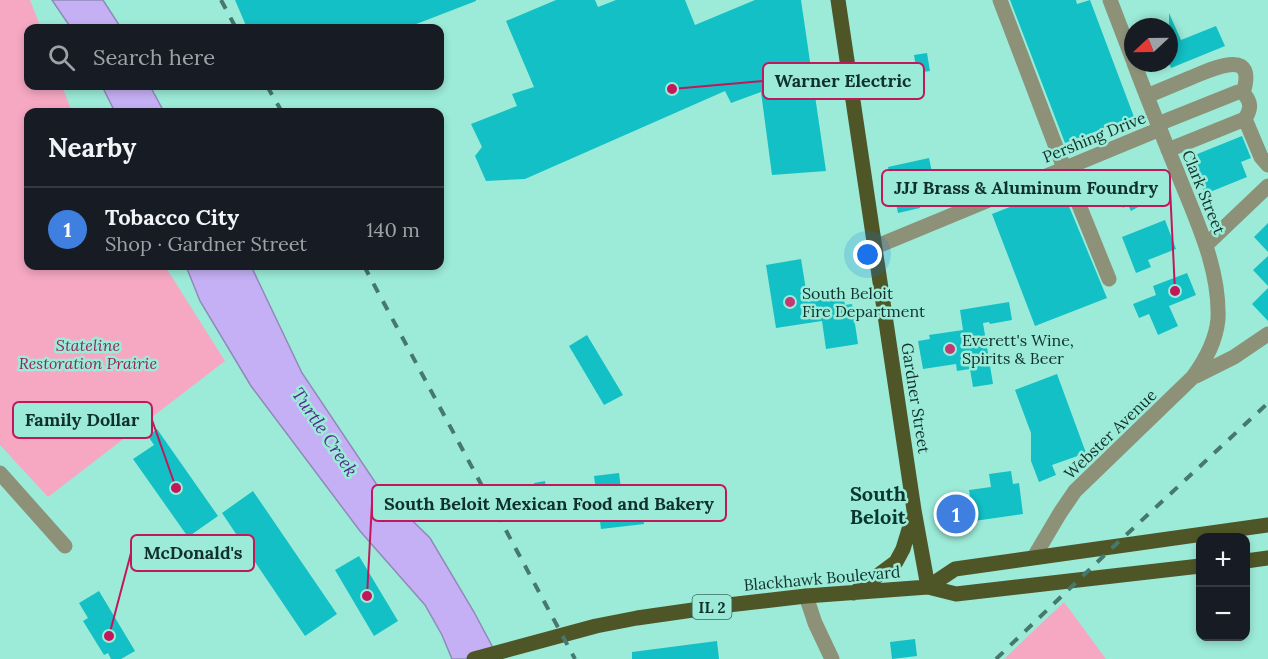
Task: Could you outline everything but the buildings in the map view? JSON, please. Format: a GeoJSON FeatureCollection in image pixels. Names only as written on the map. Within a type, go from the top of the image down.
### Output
{"type":"FeatureCollection","features":[{"type":"Feature","properties":{"kind":"main road","name":"Gardner Street"},"geometry":{"type":"LineString","coordinates":[[837,0],[928,587]]}},
{"type":"Feature","properties":{"kind":"main road"},"geometry":{"type":"LineString","coordinates":[[854,592],[896,562],[903,549],[915,510]]}},
{"type":"Feature","properties":{"kind":"main road","name":"Blackhawk Boulevard"},"geometry":{"type":"LineString","coordinates":[[928,587],[955,569],[1268,525]]}},
{"type":"Feature","properties":{"kind":"main road"},"geometry":{"type":"LineString","coordinates":[[1250,560],[1268,558]]}},
{"type":"Feature","properties":{"kind":"main road","name":"Blackhawk Boulevard"},"geometry":{"type":"LineString","coordinates":[[474,659],[561,634],[637,618],[854,592],[928,587],[956,594],[1196,566]]}},
{"type":"Feature","properties":{"kind":"street"},"geometry":{"type":"LineString","coordinates":[[1000,0],[1109,279]]}},
{"type":"Feature","properties":{"kind":"street","name":"Clark Street"},"geometry":{"type":"LineString","coordinates":[[1110,0],[1124,36]]}},
{"type":"Feature","properties":{"kind":"street"},"geometry":{"type":"LineString","coordinates":[[1147,96],[1233,63],[1244,68],[1246,72],[1243,93],[1248,98],[1250,108],[1245,119],[1168,150]]}},
{"type":"Feature","properties":{"kind":"street","name":"Clark Street"},"geometry":{"type":"LineString","coordinates":[[1138,72],[1206,245],[1218,296],[1215,339]]}},
{"type":"Feature","properties":{"kind":"street","name":"Pershing Drive"},"geometry":{"type":"LineString","coordinates":[[875,247],[1064,168],[1233,93],[1243,93]]}},
{"type":"Feature","properties":{"kind":"street"},"geometry":{"type":"LineString","coordinates":[[1245,119],[1268,165]]}},
{"type":"Feature","properties":{"kind":"street"},"geometry":{"type":"LineString","coordinates":[[1206,245],[1268,186]]}},
{"type":"Feature","properties":{"kind":"street"},"geometry":{"type":"LineString","coordinates":[[1193,377],[1234,357],[1268,334]]}},
{"type":"Feature","properties":{"kind":"street","name":"Webster Avenue"},"geometry":{"type":"LineString","coordinates":[[1034,558],[1075,491],[1193,377],[1206,359],[1215,339]]}},
{"type":"Feature","properties":{"kind":"street"},"geometry":{"type":"LineString","coordinates":[[0,473],[65,546]]}},
{"type":"Feature","properties":{"kind":"street"},"geometry":{"type":"LineString","coordinates":[[806,597],[832,659]]}},
{"type":"Feature","properties":{"kind":"green space","name":"Stateline Restoration Prairie"},"geometry":{"type":"Polygon","coordinates":[[[0,0],[30,0],[39,24],[24,24],[24,90],[64,90],[70,108],[24,108],[24,270],[168,270],[225,361],[48,497],[0,445],[0,0]]]}},
{"type":"Feature","properties":{"kind":"green space"},"geometry":{"type":"Polygon","coordinates":[[[1064,602],[1106,659],[1004,659],[1064,602]]]}},
{"type":"Feature","properties":{"kind":"water"},"geometry":{"type":"Polygon","coordinates":[[[52,0],[103,0],[118,24],[68,24],[52,0]]]}},
{"type":"Feature","properties":{"kind":"water"},"geometry":{"type":"Polygon","coordinates":[[[104,90],[152,90],[162,108],[113,108],[104,90]]]}},
{"type":"Feature","properties":{"kind":"water","name":"Turtle Creek"},"geometry":{"type":"Polygon","coordinates":[[[188,270],[253,270],[302,373],[379,488],[430,538],[499,659],[452,659],[425,605],[360,531],[251,386],[200,301],[188,270]]]}},
{"type":"Feature","properties":{"kind":"railway"},"geometry":{"type":"LineString","coordinates":[[221,0],[234,24]]}},
{"type":"Feature","properties":{"kind":"railway"},"geometry":{"type":"LineString","coordinates":[[269,90],[280,108]]}},
{"type":"Feature","properties":{"kind":"railway"},"geometry":{"type":"LineString","coordinates":[[366,270],[575,659]]}},
{"type":"Feature","properties":{"kind":"railway"},"geometry":{"type":"LineString","coordinates":[[996,659],[1268,403]]}},
{"type":"Feature","properties":{"kind":"place","name":"Warner Electric"},"geometry":{"type":"Point","coordinates":[672,89]}},
{"type":"Feature","properties":{"kind":"place","name":"JJJ Brass & Aluminum Foundry"},"geometry":{"type":"Point","coordinates":[1175,291]}},
{"type":"Feature","properties":{"kind":"place","name":"South Beloit Fire Department"},"geometry":{"type":"Point","coordinates":[790,302]}},
{"type":"Feature","properties":{"kind":"place","name":"Everett's Wine, Spirits & Beer"},"geometry":{"type":"Point","coordinates":[950,349]}},
{"type":"Feature","properties":{"kind":"place","name":"Family Dollar"},"geometry":{"type":"Point","coordinates":[176,488]}},
{"type":"Feature","properties":{"kind":"place","name":"Tobacco City"},"geometry":{"type":"Point","coordinates":[956,514]}},
{"type":"Feature","properties":{"kind":"place","name":"South Beloit Mexican Food and Bakery"},"geometry":{"type":"Point","coordinates":[367,596]}},
{"type":"Feature","properties":{"kind":"place","name":"McDonald's"},"geometry":{"type":"Point","coordinates":[109,636]}},
{"type":"Feature","properties":{"kind":"district","name":"South Beloit"},"geometry":{"type":"Point","coordinates":[878,504]}}]}
